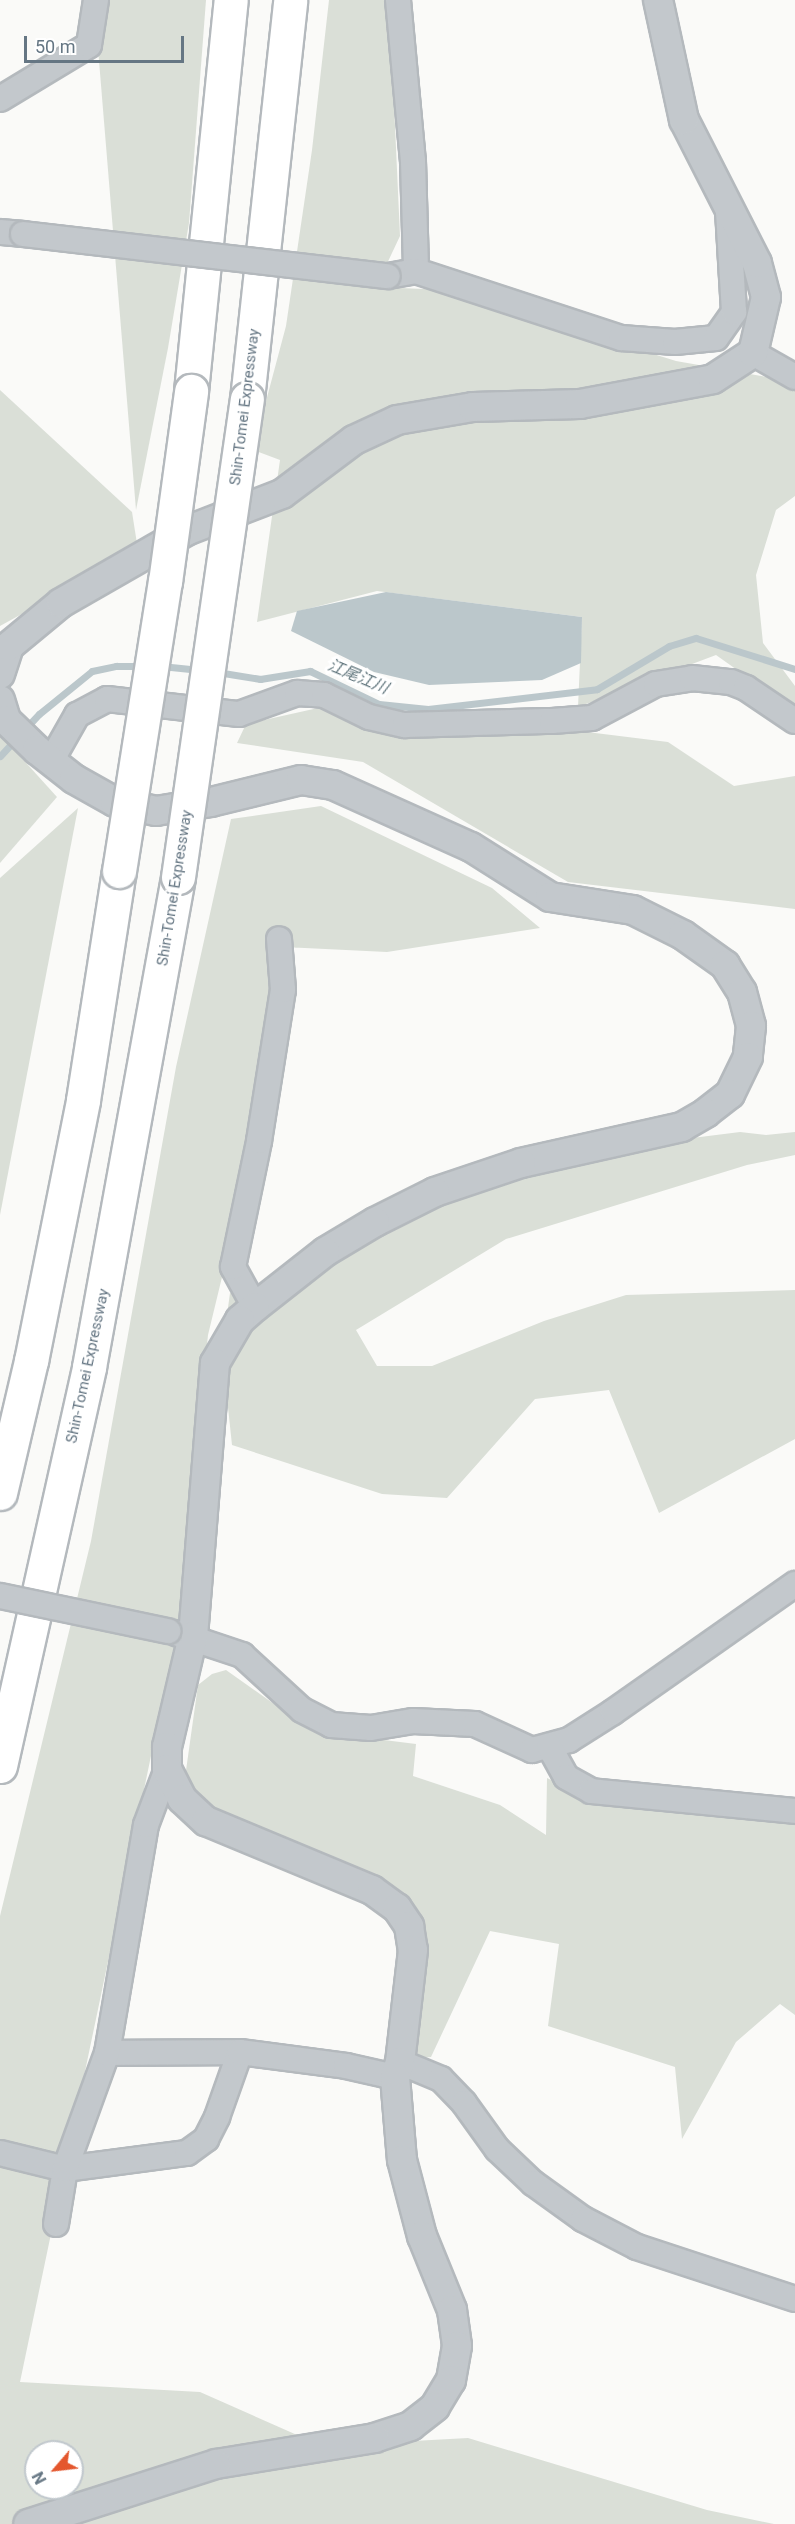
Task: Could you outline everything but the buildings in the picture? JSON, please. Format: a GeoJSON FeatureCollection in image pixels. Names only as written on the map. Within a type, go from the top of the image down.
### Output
{"type":"FeatureCollection","features":[{"type":"Feature","properties":{"kind":"highway"},"geometry":{"type":"LineString","coordinates":[[0,1493],[31,1361],[83,1100],[165,582],[191,392],[231,0]]}},
{"type":"Feature","properties":{"kind":"highway","name":"Shin-Tomei Expressway"},"geometry":{"type":"LineString","coordinates":[[0,1766],[89,1366],[178,877],[247,399],[290,0]]}},
{"type":"Feature","properties":{"kind":"street"},"geometry":{"type":"LineString","coordinates":[[0,99],[89,45],[96,0]]}},
{"type":"Feature","properties":{"kind":"street"},"geometry":{"type":"LineString","coordinates":[[398,0],[413,161],[416,271]]}},
{"type":"Feature","properties":{"kind":"street"},"geometry":{"type":"LineString","coordinates":[[0,674],[9,646],[61,603],[186,531],[282,494],[354,440],[398,420],[473,406],[580,404],[713,379],[753,353],[766,297],[757,263],[684,120],[658,0]]}},
{"type":"Feature","properties":{"kind":"street"},"geometry":{"type":"LineString","coordinates":[[12,233],[388,276],[416,271],[621,338],[675,342],[716,338],[734,312],[733,268],[727,206]]}},
{"type":"Feature","properties":{"kind":"street"},"geometry":{"type":"LineString","coordinates":[[753,353],[795,377]]}},
{"type":"Feature","properties":{"kind":"street"},"geometry":{"type":"LineString","coordinates":[[51,761],[78,715],[107,699],[239,714],[297,693],[324,695],[369,717],[405,725],[552,721],[592,718],[656,684],[692,678],[731,682],[746,688],[795,721]]}},
{"type":"Feature","properties":{"kind":"street"},"geometry":{"type":"LineString","coordinates":[[0,700],[6,720],[51,761],[74,779],[115,801],[156,811],[211,802],[301,780],[333,785],[471,847],[550,897],[633,910],[683,935],[725,965],[742,992],[751,1026],[748,1057],[730,1094],[706,1113],[682,1127],[521,1164],[435,1192],[325,1252],[255,1306],[240,1320],[215,1363],[166,1748],[167,1769],[146,1825],[107,2053],[65,2169],[56,2224]]}},
{"type":"Feature","properties":{"kind":"street"},"geometry":{"type":"LineString","coordinates":[[255,1306],[233,1267],[259,1140],[283,990],[279,939]]}},
{"type":"Feature","properties":{"kind":"street"},"geometry":{"type":"LineString","coordinates":[[0,1596],[181,1634],[242,1654],[302,1710],[331,1725],[371,1728],[413,1721],[475,1724],[532,1750],[569,1740],[613,1713],[795,1584]]}},
{"type":"Feature","properties":{"kind":"street"},"geometry":{"type":"LineString","coordinates":[[549,1746],[566,1778],[591,1791],[795,1811]]}},
{"type":"Feature","properties":{"kind":"street"},"geometry":{"type":"LineString","coordinates":[[28,2524],[216,2464],[375,2438],[411,2426],[435,2407],[451,2380],[458,2346],[452,2310],[422,2236],[402,2160],[398,2070],[413,1950],[409,1926],[397,1908],[372,1890],[206,1821],[182,1799],[167,1769]]}},
{"type":"Feature","properties":{"kind":"street"},"geometry":{"type":"LineString","coordinates":[[107,2053],[240,2052],[346,2066],[398,2070],[441,2079],[464,2103],[497,2149],[533,2183],[583,2219],[637,2247],[795,2299]]}},
{"type":"Feature","properties":{"kind":"street"},"geometry":{"type":"LineString","coordinates":[[0,2153],[65,2169],[188,2153],[206,2139],[240,2052]]}},
{"type":"Feature","properties":{"kind":"shaded area"},"geometry":{"type":"Polygon","coordinates":[[[94,0],[206,0],[189,223],[168,348],[136,510],[94,0]]]}},
{"type":"Feature","properties":{"kind":"shaded area"},"geometry":{"type":"Polygon","coordinates":[[[329,0],[386,0],[391,38],[400,236],[376,287],[448,290],[676,361],[795,382],[795,496],[776,510],[756,575],[763,643],[795,686],[795,706],[784,703],[716,655],[578,707],[582,617],[377,591],[257,622],[280,460],[253,450],[286,326],[312,150],[329,0]]]}},
{"type":"Feature","properties":{"kind":"shaded area"},"geometry":{"type":"Polygon","coordinates":[[[0,390],[132,512],[138,550],[0,626],[0,390]]]}},
{"type":"Feature","properties":{"kind":"shaded area"},"geometry":{"type":"Polygon","coordinates":[[[386,592],[582,617],[581,663],[542,680],[429,685],[374,672],[291,631],[297,611],[386,592]]]}},
{"type":"Feature","properties":{"kind":"shaded area"},"geometry":{"type":"Polygon","coordinates":[[[318,708],[399,734],[579,731],[668,742],[734,786],[795,776],[795,909],[568,882],[363,762],[237,743],[246,724],[318,708]]]}},
{"type":"Feature","properties":{"kind":"shaded area"},"geometry":{"type":"Polygon","coordinates":[[[0,734],[57,797],[0,863],[0,734]]]}},
{"type":"Feature","properties":{"kind":"shaded area"},"geometry":{"type":"Polygon","coordinates":[[[321,806],[492,888],[540,928],[387,952],[284,947],[260,1120],[208,1335],[178,1627],[20,2382],[200,2392],[322,2446],[468,2438],[707,2510],[774,2524],[0,2524],[0,1916],[91,1541],[176,1067],[231,819],[321,806]]]}},
{"type":"Feature","properties":{"kind":"shaded area"},"geometry":{"type":"Polygon","coordinates":[[[78,808],[0,1215],[0,878],[78,808]]]}},
{"type":"Feature","properties":{"kind":"shaded area"},"geometry":{"type":"Polygon","coordinates":[[[740,1132],[766,1135],[795,1132],[795,1155],[747,1165],[506,1239],[356,1330],[377,1366],[432,1366],[544,1321],[626,1295],[795,1290],[795,1439],[659,1513],[609,1390],[535,1399],[447,1498],[382,1494],[232,1445],[222,1351],[230,1293],[265,1299],[448,1188],[557,1155],[740,1132]]]}},
{"type":"Feature","properties":{"kind":"shaded area"},"geometry":{"type":"Polygon","coordinates":[[[226,1670],[312,1731],[416,1744],[413,1776],[500,1805],[546,1835],[547,1778],[599,1803],[795,1820],[795,2015],[780,2004],[736,2042],[682,2139],[675,2067],[548,2026],[559,1944],[490,1931],[431,2057],[416,2058],[405,2012],[410,1915],[182,1799],[198,1685],[212,1674],[226,1670]]]}},
{"type":"Feature","properties":{"kind":"waterway","name":"江尾江川"},"geometry":{"type":"LineString","coordinates":[[217,672],[260,679],[310,671],[379,704],[428,709],[597,689],[669,646],[696,638],[795,669]]}},
{"type":"Feature","properties":{"kind":"waterway","name":"江尾江川"},"geometry":{"type":"LineString","coordinates":[[24,730],[39,714],[92,671],[116,666],[144,666]]}},
{"type":"Feature","properties":{"kind":"waterway","name":"江尾江川"},"geometry":{"type":"LineString","coordinates":[[161,666],[200,670]]}},
{"type":"Feature","properties":{"kind":"waterway","name":"江尾江川"},"geometry":{"type":"LineString","coordinates":[[0,756],[17,738]]}}]}
